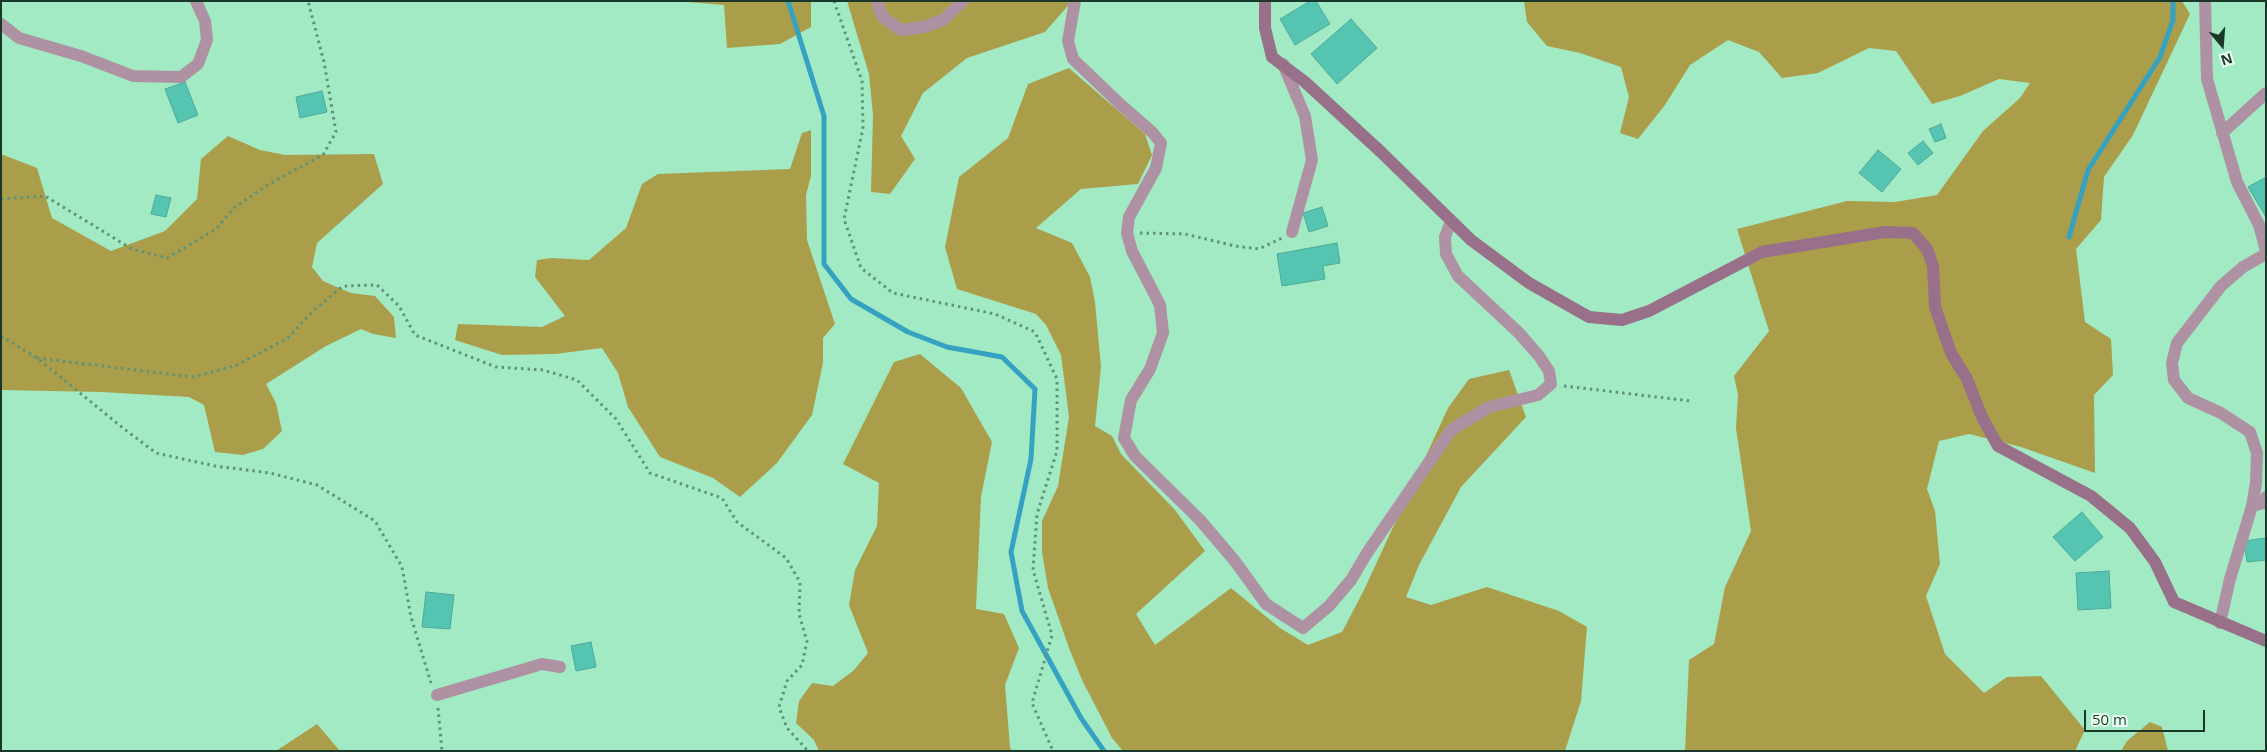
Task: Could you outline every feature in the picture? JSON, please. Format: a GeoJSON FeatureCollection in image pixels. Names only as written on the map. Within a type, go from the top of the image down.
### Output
{"type":"FeatureCollection","features":[{"type":"Feature","properties":{"kind":"street"},"geometry":{"type":"LineString","coordinates":[[1,24],[19,38],[81,56],[133,76],[181,78],[198,64],[207,40],[205,21],[196,1]]}},
{"type":"Feature","properties":{"kind":"street"},"geometry":{"type":"LineString","coordinates":[[878,1],[879,9],[884,18],[901,30],[924,27],[943,20],[963,1]]}},
{"type":"Feature","properties":{"kind":"street"},"geometry":{"type":"LineString","coordinates":[[1075,1],[1068,41],[1073,59],[1152,132],[1161,143],[1156,168],[1129,218],[1127,233],[1132,251],[1160,305],[1163,333],[1150,369],[1130,400],[1124,438],[1135,456],[1200,520],[1234,560],[1266,604],[1303,628],[1330,606],[1351,580],[1367,553],[1452,430],[1489,407],[1538,395],[1551,384],[1549,371],[1539,356],[1519,333],[1458,276],[1446,254],[1445,237],[1451,221]]}},
{"type":"Feature","properties":{"kind":"street"},"geometry":{"type":"LineString","coordinates":[[1265,1],[1265,28],[1272,57],[1381,152],[1471,240],[1529,283],[1589,317],[1622,320],[1650,312],[1762,252],[1885,232],[1913,233],[1927,249],[1933,266],[1936,307],[1951,353],[1967,379],[1982,417],[1998,446],[2091,496],[2130,528],[2155,562],[2174,602],[2266,640]]}},
{"type":"Feature","properties":{"kind":"street"},"geometry":{"type":"LineString","coordinates":[[2206,1],[2207,79],[2238,182],[2259,225],[2266,253],[2243,267],[2221,286],[2177,343],[2172,363],[2174,380],[2188,398],[2221,413],[2250,432],[2257,452],[2256,483],[2252,506],[2230,579],[2220,622]]}},
{"type":"Feature","properties":{"kind":"street"},"geometry":{"type":"LineString","coordinates":[[1282,64],[1305,116],[1312,160],[1292,232]]}},
{"type":"Feature","properties":{"kind":"street"},"geometry":{"type":"LineString","coordinates":[[2222,133],[2266,93]]}},
{"type":"Feature","properties":{"kind":"street"},"geometry":{"type":"LineString","coordinates":[[2252,506],[2264,503],[2266,497]]}},
{"type":"Feature","properties":{"kind":"street"},"geometry":{"type":"LineString","coordinates":[[437,695],[542,664],[560,667]]}},
{"type":"Feature","properties":{"kind":"path"},"geometry":{"type":"LineString","coordinates":[[1,199],[46,196],[132,249],[167,258],[216,229],[234,208],[270,184],[323,155],[336,132],[324,62],[308,1]]}},
{"type":"Feature","properties":{"kind":"path"},"geometry":{"type":"LineString","coordinates":[[834,1],[862,81],[863,128],[844,219],[861,268],[893,292],[995,314],[1036,332],[1057,379],[1057,450],[1037,514],[1033,570],[1052,635],[1032,703],[1053,751]]}},
{"type":"Feature","properties":{"kind":"path"},"geometry":{"type":"LineString","coordinates":[[1127,233],[1186,234],[1235,246],[1259,249],[1292,232]]}},
{"type":"Feature","properties":{"kind":"path"},"geometry":{"type":"LineString","coordinates":[[36,358],[193,377],[237,365],[288,338],[312,312],[343,286],[377,285],[400,306],[415,335],[496,366],[542,370],[578,380],[616,419],[650,473],[722,498],[737,522],[786,558],[800,582],[799,614],[806,641],[802,665],[786,681],[779,707],[788,728],[808,751]]}},
{"type":"Feature","properties":{"kind":"path"},"geometry":{"type":"LineString","coordinates":[[1,336],[36,358],[156,452],[215,466],[270,474],[317,485],[374,521],[402,567],[410,617],[431,685],[437,695],[442,751]]}},
{"type":"Feature","properties":{"kind":"path"},"geometry":{"type":"LineString","coordinates":[[1551,384],[1691,401]]}},
{"type":"Feature","properties":{"kind":"shaded area"},"geometry":{"type":"Polygon","coordinates":[[[675,1],[811,1],[811,27],[780,44],[727,48],[724,5],[675,1]]]}},
{"type":"Feature","properties":{"kind":"shaded area"},"geometry":{"type":"Polygon","coordinates":[[[847,1],[1072,1],[1045,32],[967,58],[923,93],[901,136],[915,159],[890,194],[871,192],[873,115],[869,74],[847,1]]]}},
{"type":"Feature","properties":{"kind":"shaded area"},"geometry":{"type":"Polygon","coordinates":[[[1524,1],[2182,1],[2190,14],[2133,135],[2104,177],[2101,220],[2076,249],[2085,322],[2111,339],[2113,375],[2094,395],[2095,473],[2021,447],[1969,434],[1939,441],[1927,489],[1935,511],[1940,564],[1926,596],[1945,654],[1984,693],[2007,677],[2041,676],[2085,730],[2075,751],[1685,751],[1689,660],[1714,644],[1725,587],[1751,531],[1736,428],[1738,395],[1734,376],[1769,331],[1737,229],[1847,201],[1895,202],[1937,195],[1983,131],[2020,98],[2030,83],[1999,79],[1960,96],[1932,104],[1896,51],[1869,48],[1818,73],[1782,78],[1759,52],[1728,40],[1690,65],[1665,105],[1638,139],[1620,133],[1629,97],[1621,67],[1580,53],[1547,46],[1527,22],[1524,1]]]}},
{"type":"Feature","properties":{"kind":"shaded area"},"geometry":{"type":"Polygon","coordinates":[[[1069,68],[1145,134],[1152,155],[1138,184],[1081,189],[1036,228],[1072,243],[1090,277],[1095,302],[1101,367],[1095,426],[1112,436],[1121,454],[1175,510],[1205,551],[1136,614],[1155,645],[1231,588],[1280,628],[1308,645],[1342,632],[1364,590],[1448,408],[1469,379],[1509,370],[1526,417],[1461,487],[1419,565],[1406,597],[1431,605],[1487,587],[1559,611],[1587,627],[1581,701],[1565,751],[1123,751],[1112,738],[1082,680],[1069,648],[1048,588],[1042,552],[1042,521],[1058,486],[1069,417],[1061,355],[1046,325],[1036,314],[957,289],[945,247],[959,177],[1008,138],[1028,84],[1069,68]]]}},
{"type":"Feature","properties":{"kind":"shaded area"},"geometry":{"type":"Polygon","coordinates":[[[811,130],[811,176],[806,195],[807,240],[835,324],[823,338],[823,363],[812,415],[777,463],[740,497],[713,478],[660,457],[628,407],[618,373],[602,348],[555,354],[502,355],[455,340],[458,324],[542,327],[565,316],[535,277],[537,260],[552,258],[589,260],[626,228],[642,184],[658,174],[790,169],[802,133],[811,130]]]}},
{"type":"Feature","properties":{"kind":"shaded area"},"geometry":{"type":"Polygon","coordinates":[[[228,136],[260,150],[285,155],[374,154],[383,184],[317,243],[312,267],[323,281],[351,293],[375,296],[394,317],[396,338],[373,334],[361,329],[326,346],[266,384],[276,403],[282,431],[263,449],[243,455],[215,452],[204,405],[189,397],[101,392],[1,390],[1,154],[37,168],[52,218],[111,251],[165,231],[197,199],[201,159],[228,136]]]}},
{"type":"Feature","properties":{"kind":"shaded area"},"geometry":{"type":"Polygon","coordinates":[[[920,354],[961,388],[992,442],[981,497],[976,609],[1004,614],[1019,648],[1005,685],[1010,748],[1013,751],[819,751],[814,740],[796,723],[799,701],[812,683],[833,686],[853,671],[868,653],[849,605],[855,570],[877,526],[879,483],[843,464],[894,362],[920,354]]]}},
{"type":"Feature","properties":{"kind":"shaded area"},"geometry":{"type":"Polygon","coordinates":[[[2150,722],[2162,727],[2168,751],[2121,751],[2127,741],[2150,722]]]}},
{"type":"Feature","properties":{"kind":"shaded area"},"geometry":{"type":"Polygon","coordinates":[[[317,724],[340,751],[276,751],[317,724]]]}},
{"type":"Feature","properties":{"kind":"building"},"geometry":{"type":"Polygon","coordinates":[[[1310,1],[1316,1],[1330,24],[1295,45],[1280,19],[1310,1]]]}},
{"type":"Feature","properties":{"kind":"building"},"geometry":{"type":"Polygon","coordinates":[[[1351,19],[1377,48],[1337,84],[1311,54],[1351,19]]]}},
{"type":"Feature","properties":{"kind":"building"},"geometry":{"type":"Polygon","coordinates":[[[185,82],[198,115],[178,123],[165,89],[185,82]]]}},
{"type":"Feature","properties":{"kind":"building"},"geometry":{"type":"Polygon","coordinates":[[[322,91],[327,112],[300,118],[296,97],[322,91]]]}},
{"type":"Feature","properties":{"kind":"building"},"geometry":{"type":"Polygon","coordinates":[[[1941,124],[1946,138],[1935,142],[1929,129],[1941,124]]]}},
{"type":"Feature","properties":{"kind":"building"},"geometry":{"type":"Polygon","coordinates":[[[1923,141],[1933,153],[1918,165],[1908,153],[1923,141]]]}},
{"type":"Feature","properties":{"kind":"building"},"geometry":{"type":"Polygon","coordinates":[[[1878,150],[1901,169],[1882,192],[1859,173],[1878,150]]]}},
{"type":"Feature","properties":{"kind":"building"},"geometry":{"type":"Polygon","coordinates":[[[2266,177],[2266,217],[2248,187],[2266,177]]]}},
{"type":"Feature","properties":{"kind":"building"},"geometry":{"type":"Polygon","coordinates":[[[156,195],[171,198],[166,217],[151,214],[156,195]]]}},
{"type":"Feature","properties":{"kind":"building"},"geometry":{"type":"Polygon","coordinates":[[[1322,207],[1328,226],[1309,232],[1303,213],[1322,207]]]}},
{"type":"Feature","properties":{"kind":"building"},"geometry":{"type":"Polygon","coordinates":[[[1337,243],[1340,263],[1323,266],[1325,279],[1282,286],[1277,254],[1337,243]]]}},
{"type":"Feature","properties":{"kind":"building"},"geometry":{"type":"Polygon","coordinates":[[[2082,512],[2103,537],[2075,561],[2053,537],[2082,512]]]}},
{"type":"Feature","properties":{"kind":"building"},"geometry":{"type":"Polygon","coordinates":[[[2266,538],[2266,560],[2247,562],[2244,541],[2266,538]]]}},
{"type":"Feature","properties":{"kind":"building"},"geometry":{"type":"Polygon","coordinates":[[[2109,571],[2111,608],[2078,610],[2076,573],[2109,571]]]}},
{"type":"Feature","properties":{"kind":"building"},"geometry":{"type":"Polygon","coordinates":[[[426,592],[454,595],[450,629],[422,627],[426,592]]]}},
{"type":"Feature","properties":{"kind":"building"},"geometry":{"type":"Polygon","coordinates":[[[591,642],[596,667],[576,671],[571,646],[591,642]]]}},
{"type":"Feature","properties":{"kind":"waterway"},"geometry":{"type":"LineString","coordinates":[[788,1],[824,116],[824,264],[851,299],[908,332],[947,347],[1002,357],[1035,389],[1031,459],[1011,552],[1022,611],[1081,718],[1104,751]]}},
{"type":"Feature","properties":{"kind":"waterway"},"geometry":{"type":"LineString","coordinates":[[2069,237],[2088,170],[2160,57],[2173,20],[2173,1]]}}]}
